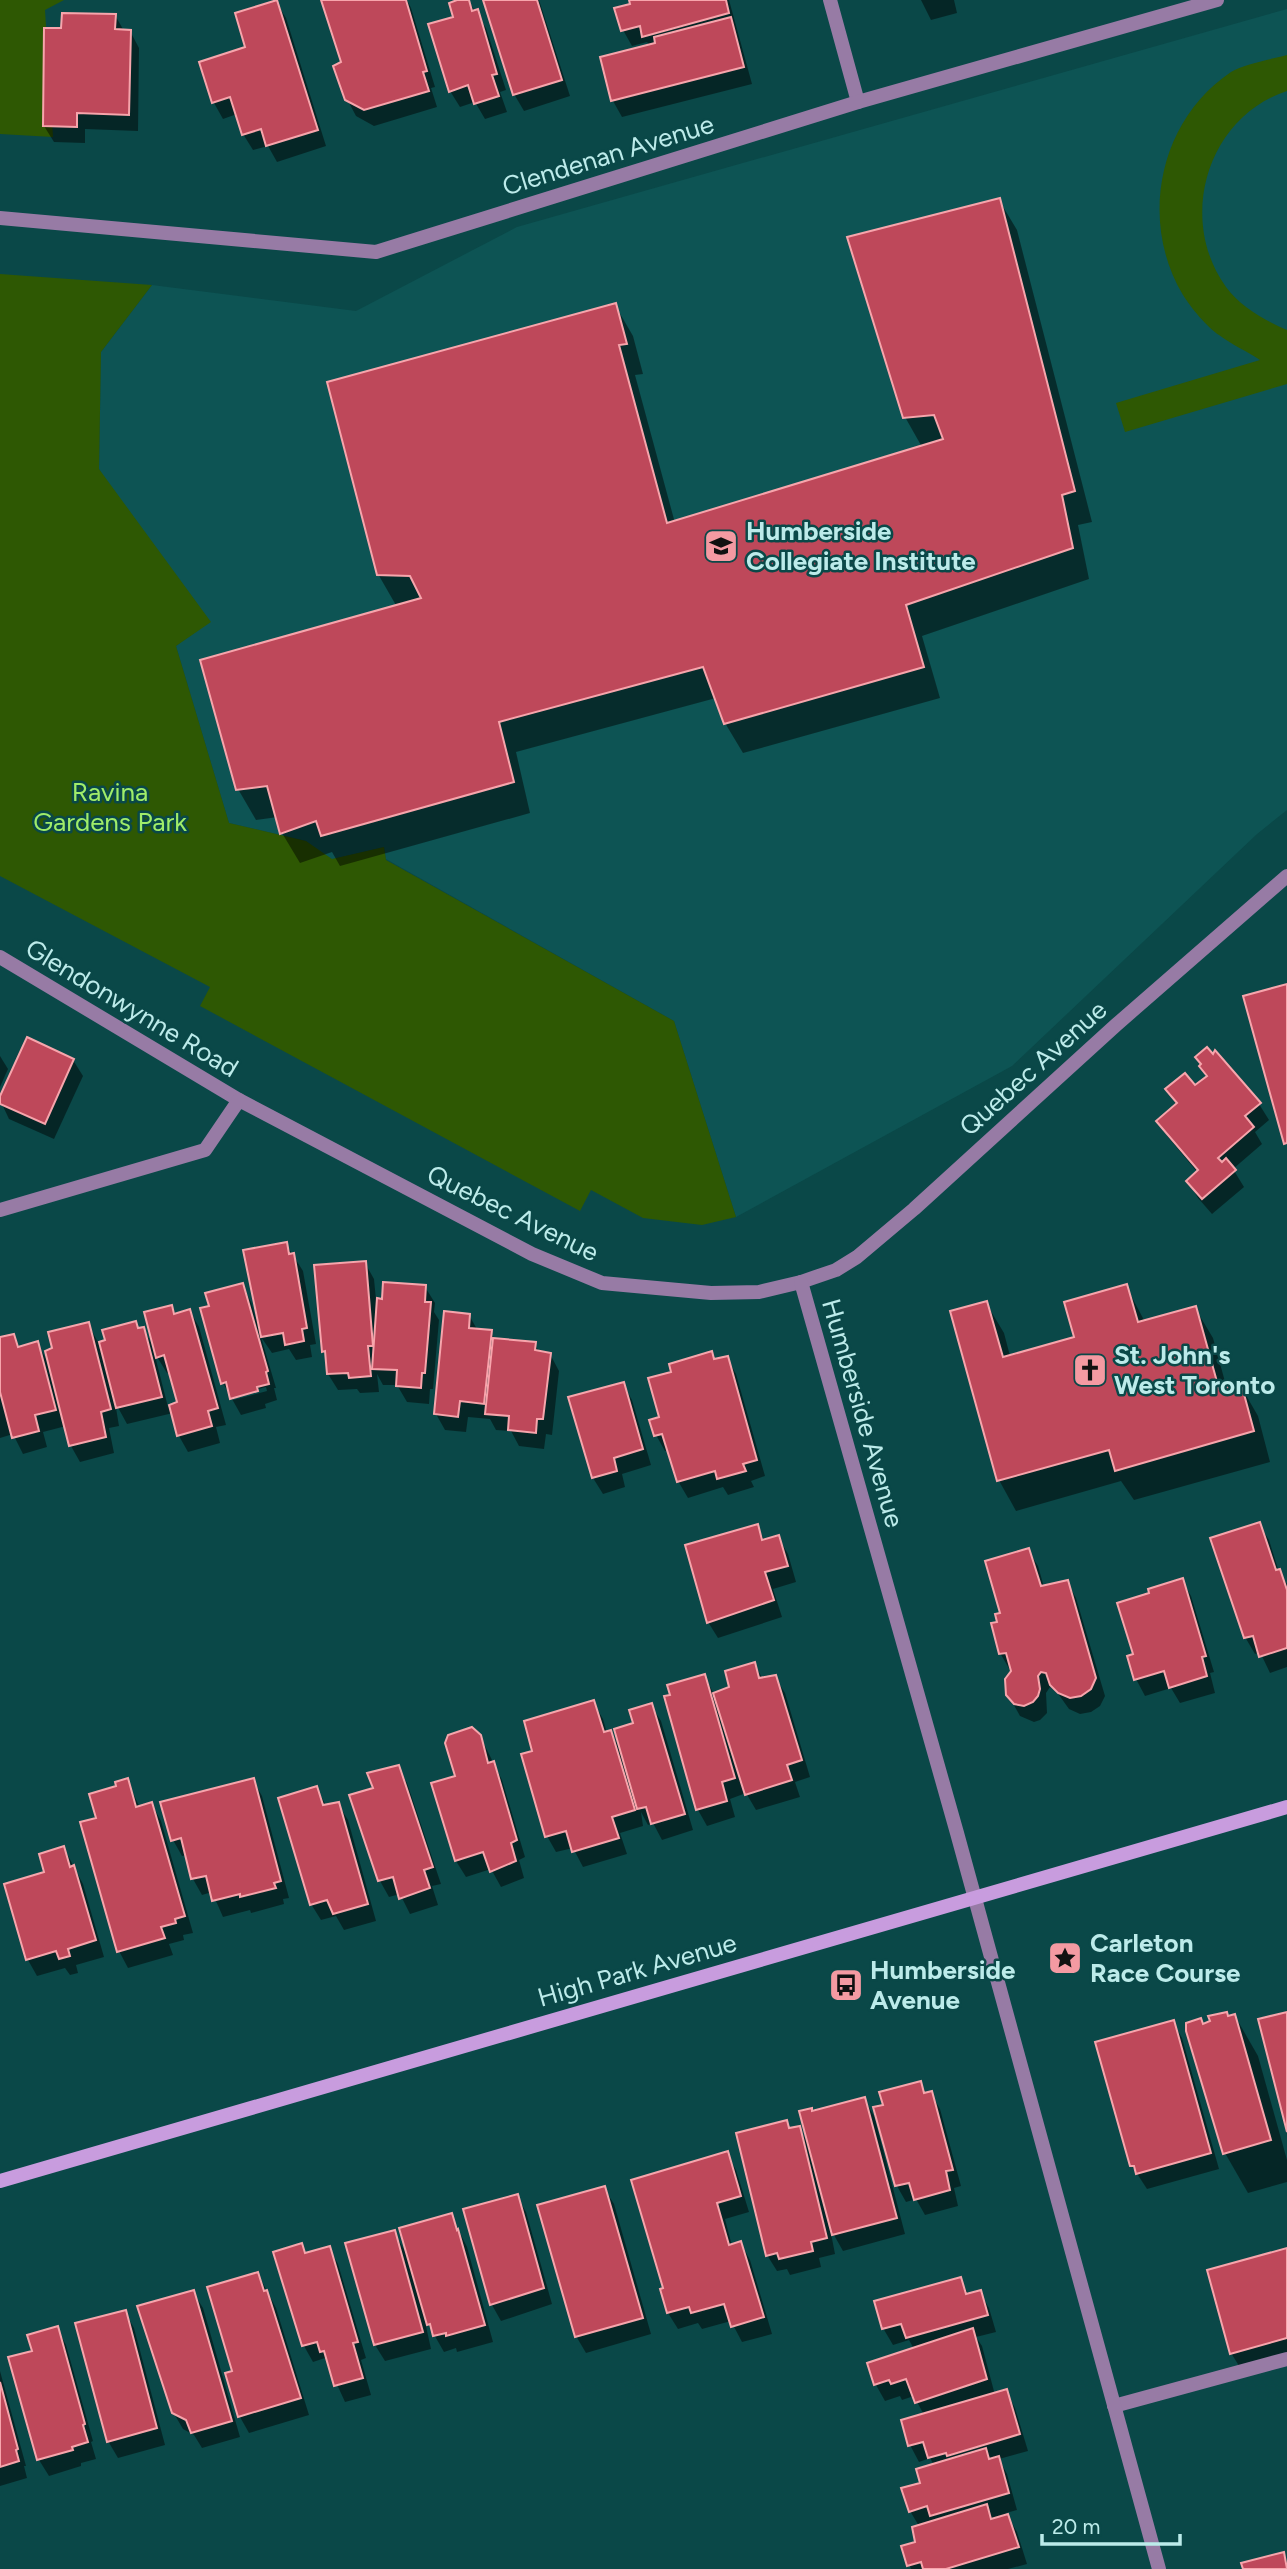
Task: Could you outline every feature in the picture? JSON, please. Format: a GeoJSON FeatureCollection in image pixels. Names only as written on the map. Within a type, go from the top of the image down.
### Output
{"type":"FeatureCollection","features":[{"type":"Feature","properties":{"kind":"street"},"geometry":{"type":"LineString","coordinates":[[830,0],[858,102]]}},
{"type":"Feature","properties":{"kind":"street","name":"Clendenan Avenue"},"geometry":{"type":"LineString","coordinates":[[0,218],[376,252],[858,102],[1217,0]]}},
{"type":"Feature","properties":{"kind":"street","name":"Quebec Avenue"},"geometry":{"type":"LineString","coordinates":[[239,1100],[532,1254],[602,1283],[711,1293],[759,1292],[801,1282],[836,1270],[846,1263],[914,1209],[1116,1025],[1287,876]]}},
{"type":"Feature","properties":{"kind":"street","name":"Glendonwynne Road"},"geometry":{"type":"LineString","coordinates":[[0,957],[239,1100]]}},
{"type":"Feature","properties":{"kind":"street"},"geometry":{"type":"LineString","coordinates":[[0,1210],[205,1150],[239,1100]]}},
{"type":"Feature","properties":{"kind":"street","name":"Humberside Avenue"},"geometry":{"type":"LineString","coordinates":[[801,1282],[1159,2569]]}},
{"type":"Feature","properties":{"kind":"street","name":"High Park Avenue"},"geometry":{"type":"LineString","coordinates":[[0,2181],[1287,1807]]}},
{"type":"Feature","properties":{"kind":"street"},"geometry":{"type":"LineString","coordinates":[[1114,2406],[1287,2359]]}},
{"type":"Feature","properties":{"kind":"shaded area","name":"Humberside Collegiate Institute"},"geometry":{"type":"Polygon","coordinates":[[[1287,9],[1287,810],[1257,834],[1012,1066],[736,1217],[674,1021],[386,859],[384,847],[329,860],[306,841],[229,823],[176,646],[191,635],[99,469],[101,352],[152,285],[356,311],[517,227],[1287,9]]]}},
{"type":"Feature","properties":{"kind":"green space"},"geometry":{"type":"Polygon","coordinates":[[[0,0],[64,0],[45,10],[53,137],[0,134],[0,0]]]}},
{"type":"Feature","properties":{"kind":"green space"},"geometry":{"type":"Polygon","coordinates":[[[1287,55],[1287,91],[1259,104],[1237,123],[1220,147],[1208,173],[1203,202],[1204,231],[1211,260],[1226,287],[1254,312],[1287,330],[1287,384],[1125,432],[1116,403],[1260,360],[1214,332],[1190,306],[1169,266],[1162,236],[1160,205],[1163,174],[1172,145],[1187,117],[1206,93],[1237,69],[1287,55]]]}},
{"type":"Feature","properties":{"kind":"green space","name":"Ravina Gardens Park"},"geometry":{"type":"Polygon","coordinates":[[[0,274],[152,285],[101,352],[99,469],[211,622],[176,646],[229,823],[306,841],[332,859],[384,847],[386,860],[674,1021],[736,1217],[702,1225],[643,1218],[591,1190],[580,1211],[200,1006],[210,987],[0,876],[0,274]]]}},
{"type":"Feature","properties":{"kind":"building"},"geometry":{"type":"Polygon","coordinates":[[[277,0],[318,130],[266,146],[261,129],[242,135],[230,97],[212,103],[199,62],[245,47],[235,13],[277,0]]]}},
{"type":"Feature","properties":{"kind":"building"},"geometry":{"type":"Polygon","coordinates":[[[321,0],[406,0],[427,71],[423,72],[429,91],[364,110],[345,100],[333,66],[341,62],[321,0]]]}},
{"type":"Feature","properties":{"kind":"building"},"geometry":{"type":"Polygon","coordinates":[[[469,0],[472,11],[478,9],[497,74],[492,75],[499,96],[474,104],[468,85],[449,92],[428,24],[453,17],[449,3],[469,0]]]}},
{"type":"Feature","properties":{"kind":"building"},"geometry":{"type":"Polygon","coordinates":[[[483,0],[537,0],[562,80],[513,95],[483,0]]]}},
{"type":"Feature","properties":{"kind":"building"},"geometry":{"type":"Polygon","coordinates":[[[629,0],[726,0],[729,13],[642,37],[640,26],[621,31],[614,8],[630,4],[629,0]]]}},
{"type":"Feature","properties":{"kind":"building"},"geometry":{"type":"Polygon","coordinates":[[[62,13],[116,14],[115,29],[131,30],[129,115],[77,113],[77,127],[43,126],[44,28],[61,28],[62,13]]]}},
{"type":"Feature","properties":{"kind":"building"},"geometry":{"type":"Polygon","coordinates":[[[731,17],[744,67],[611,101],[600,57],[655,43],[654,37],[731,17]]]}},
{"type":"Feature","properties":{"kind":"building"},"geometry":{"type":"Polygon","coordinates":[[[1000,198],[1075,491],[1062,495],[1073,548],[906,605],[924,667],[724,724],[703,667],[499,722],[514,782],[321,836],[316,821],[280,834],[267,786],[236,790],[200,660],[421,598],[410,576],[377,575],[327,382],[616,303],[627,344],[619,345],[667,523],[943,439],[934,415],[903,418],[847,237],[1000,198]]]}},
{"type":"Feature","properties":{"kind":"building"},"geometry":{"type":"Polygon","coordinates":[[[1287,984],[1287,1143],[1284,1144],[1243,996],[1287,984]]]}},
{"type":"Feature","properties":{"kind":"building"},"geometry":{"type":"Polygon","coordinates":[[[27,1037],[74,1059],[45,1124],[0,1104],[0,1096],[27,1037]]]}},
{"type":"Feature","properties":{"kind":"building"},"geometry":{"type":"Polygon","coordinates":[[[1207,1047],[1213,1054],[1215,1050],[1261,1103],[1245,1116],[1254,1127],[1218,1158],[1222,1162],[1226,1158],[1236,1170],[1202,1199],[1186,1181],[1198,1170],[1156,1121],[1177,1103],[1165,1089],[1185,1073],[1195,1085],[1207,1076],[1195,1057],[1207,1047]]]}},
{"type":"Feature","properties":{"kind":"building"},"geometry":{"type":"Polygon","coordinates":[[[287,1242],[289,1254],[294,1253],[307,1328],[302,1329],[304,1341],[285,1345],[283,1333],[261,1337],[243,1250],[287,1242]]]}},
{"type":"Feature","properties":{"kind":"building"},"geometry":{"type":"Polygon","coordinates":[[[366,1261],[373,1346],[368,1346],[371,1376],[349,1378],[348,1373],[327,1374],[325,1351],[322,1352],[314,1265],[366,1261]]]}},
{"type":"Feature","properties":{"kind":"building"},"geometry":{"type":"Polygon","coordinates":[[[383,1282],[426,1285],[425,1302],[431,1302],[425,1373],[422,1373],[421,1388],[396,1386],[397,1370],[372,1369],[377,1298],[382,1299],[383,1282]]]}},
{"type":"Feature","properties":{"kind":"building"},"geometry":{"type":"Polygon","coordinates":[[[243,1283],[268,1371],[269,1384],[257,1387],[258,1391],[230,1399],[226,1382],[221,1384],[200,1308],[209,1306],[205,1293],[243,1283]]]}},
{"type":"Feature","properties":{"kind":"building","name":"St. John's West Toronto"},"geometry":{"type":"Polygon","coordinates":[[[1127,1284],[1138,1322],[1196,1306],[1219,1389],[1241,1383],[1254,1431],[1115,1471],[1109,1450],[997,1481],[950,1311],[987,1301],[1003,1357],[1074,1337],[1064,1302],[1127,1284]]]}},
{"type":"Feature","properties":{"kind":"building"},"geometry":{"type":"Polygon","coordinates":[[[172,1305],[174,1314],[190,1309],[218,1408],[208,1411],[212,1426],[177,1436],[169,1405],[177,1402],[164,1355],[156,1358],[144,1312],[172,1305]]]}},
{"type":"Feature","properties":{"kind":"building"},"geometry":{"type":"Polygon","coordinates":[[[444,1311],[470,1314],[469,1328],[492,1330],[484,1404],[460,1401],[458,1417],[434,1414],[444,1311]]]}},
{"type":"Feature","properties":{"kind":"building"},"geometry":{"type":"Polygon","coordinates":[[[136,1321],[138,1328],[144,1327],[162,1397],[116,1408],[99,1342],[105,1340],[102,1330],[136,1321]]]}},
{"type":"Feature","properties":{"kind":"building"},"geometry":{"type":"Polygon","coordinates":[[[89,1322],[111,1409],[101,1412],[106,1437],[69,1446],[45,1351],[52,1348],[48,1332],[89,1322]]]}},
{"type":"Feature","properties":{"kind":"building"},"geometry":{"type":"Polygon","coordinates":[[[14,1334],[18,1347],[38,1341],[56,1410],[35,1415],[39,1431],[12,1438],[0,1392],[0,1337],[14,1334]]]}},
{"type":"Feature","properties":{"kind":"building"},"geometry":{"type":"Polygon","coordinates":[[[493,1338],[536,1342],[535,1350],[551,1353],[543,1419],[537,1419],[536,1433],[508,1430],[509,1416],[485,1414],[493,1338]]]}},
{"type":"Feature","properties":{"kind":"building"},"geometry":{"type":"Polygon","coordinates":[[[712,1351],[714,1359],[728,1356],[757,1460],[743,1464],[746,1471],[717,1479],[715,1471],[677,1482],[662,1434],[654,1436],[649,1420],[659,1417],[648,1378],[671,1372],[669,1364],[712,1351]]]}},
{"type":"Feature","properties":{"kind":"building"},"geometry":{"type":"Polygon","coordinates":[[[624,1382],[643,1449],[614,1458],[617,1471],[592,1478],[568,1397],[624,1382]]]}},
{"type":"Feature","properties":{"kind":"building"},"geometry":{"type":"Polygon","coordinates":[[[1260,1522],[1276,1570],[1280,1569],[1287,1590],[1287,1648],[1259,1657],[1253,1636],[1244,1638],[1210,1538],[1260,1522]]]}},
{"type":"Feature","properties":{"kind":"building"},"geometry":{"type":"Polygon","coordinates":[[[758,1524],[762,1540],[779,1535],[788,1566],[765,1572],[774,1600],[707,1623],[685,1545],[758,1524]]]}},
{"type":"Feature","properties":{"kind":"building"},"geometry":{"type":"Polygon","coordinates":[[[1029,1548],[1041,1586],[1068,1580],[1096,1678],[1091,1689],[1081,1696],[1070,1698],[1058,1693],[1050,1685],[1046,1673],[1041,1672],[1038,1676],[1038,1696],[1024,1706],[1014,1704],[1006,1695],[1005,1679],[1011,1671],[1006,1653],[999,1654],[991,1623],[997,1622],[995,1614],[1000,1613],[985,1561],[1029,1548]]]}},
{"type":"Feature","properties":{"kind":"building"},"geometry":{"type":"Polygon","coordinates":[[[1183,1578],[1206,1656],[1202,1657],[1207,1676],[1169,1688],[1164,1671],[1134,1680],[1127,1656],[1133,1654],[1117,1603],[1149,1593],[1148,1589],[1183,1578]]]}},
{"type":"Feature","properties":{"kind":"building"},"geometry":{"type":"Polygon","coordinates":[[[755,1662],[759,1678],[776,1675],[802,1760],[787,1765],[792,1780],[745,1795],[713,1693],[729,1687],[725,1671],[755,1662]]]}},
{"type":"Feature","properties":{"kind":"building"},"geometry":{"type":"Polygon","coordinates":[[[705,1674],[735,1778],[722,1782],[727,1801],[696,1810],[664,1696],[670,1695],[667,1685],[705,1674]]]}},
{"type":"Feature","properties":{"kind":"building"},"geometry":{"type":"Polygon","coordinates":[[[594,1700],[604,1732],[611,1730],[635,1810],[612,1817],[619,1838],[572,1852],[566,1831],[545,1837],[521,1754],[532,1751],[524,1721],[594,1700]]]}},
{"type":"Feature","properties":{"kind":"building"},"geometry":{"type":"Polygon","coordinates":[[[652,1703],[685,1814],[651,1824],[646,1807],[637,1809],[614,1729],[633,1723],[629,1710],[652,1703]]]}},
{"type":"Feature","properties":{"kind":"building"},"geometry":{"type":"Polygon","coordinates":[[[472,1727],[481,1735],[488,1763],[494,1761],[517,1840],[511,1843],[516,1861],[490,1872],[483,1852],[455,1861],[431,1783],[455,1776],[445,1743],[448,1735],[472,1727]]]}},
{"type":"Feature","properties":{"kind":"building"},"geometry":{"type":"Polygon","coordinates":[[[399,1765],[433,1867],[424,1870],[430,1888],[399,1899],[393,1877],[378,1881],[349,1795],[373,1788],[367,1773],[399,1765]]]}},
{"type":"Feature","properties":{"kind":"building"},"geometry":{"type":"Polygon","coordinates":[[[128,1778],[136,1807],[152,1802],[185,1916],[175,1919],[176,1923],[161,1927],[165,1938],[117,1952],[80,1822],[96,1818],[89,1794],[116,1786],[115,1782],[128,1778]]]}},
{"type":"Feature","properties":{"kind":"building"},"geometry":{"type":"Polygon","coordinates":[[[254,1778],[281,1881],[274,1883],[276,1888],[212,1901],[206,1876],[191,1879],[181,1838],[171,1841],[160,1802],[254,1778]]]}},
{"type":"Feature","properties":{"kind":"building"},"geometry":{"type":"Polygon","coordinates":[[[317,1786],[323,1805],[339,1802],[368,1904],[333,1914],[327,1900],[310,1905],[278,1798],[317,1786]]]}},
{"type":"Feature","properties":{"kind":"building"},"geometry":{"type":"Polygon","coordinates":[[[64,1846],[70,1867],[74,1865],[96,1940],[68,1949],[70,1956],[59,1959],[56,1951],[26,1960],[4,1884],[44,1872],[39,1854],[64,1846]]]}},
{"type":"Feature","properties":{"kind":"building"},"geometry":{"type":"Polygon","coordinates":[[[1227,2012],[1228,2016],[1235,2014],[1271,2140],[1223,2154],[1186,2031],[1186,2023],[1201,2018],[1203,2024],[1210,2021],[1208,2016],[1227,2012]]]}},
{"type":"Feature","properties":{"kind":"building"},"geometry":{"type":"Polygon","coordinates":[[[1287,2012],[1287,2132],[1258,2019],[1287,2012]]]}},
{"type":"Feature","properties":{"kind":"building"},"geometry":{"type":"Polygon","coordinates":[[[1174,2020],[1211,2153],[1136,2174],[1134,2166],[1130,2166],[1095,2042],[1174,2020]]]}},
{"type":"Feature","properties":{"kind":"building"},"geometry":{"type":"Polygon","coordinates":[[[921,2081],[924,2093],[932,2091],[953,2170],[946,2171],[950,2190],[914,2200],[909,2183],[895,2186],[873,2107],[883,2105],[879,2092],[921,2081]]]}},
{"type":"Feature","properties":{"kind":"building"},"geometry":{"type":"Polygon","coordinates":[[[865,2097],[897,2218],[832,2235],[799,2111],[812,2108],[812,2111],[865,2097]]]}},
{"type":"Feature","properties":{"kind":"building"},"geometry":{"type":"Polygon","coordinates":[[[787,2120],[789,2128],[800,2126],[827,2238],[811,2242],[813,2251],[779,2259],[777,2253],[766,2256],[736,2133],[787,2120]]]}},
{"type":"Feature","properties":{"kind":"building"},"geometry":{"type":"Polygon","coordinates":[[[728,2151],[741,2196],[717,2203],[729,2245],[741,2241],[764,2317],[731,2327],[724,2304],[691,2313],[689,2307],[667,2313],[660,2289],[663,2288],[631,2180],[728,2151]]]}},
{"type":"Feature","properties":{"kind":"building"},"geometry":{"type":"Polygon","coordinates":[[[605,2186],[643,2318],[575,2337],[537,2205],[605,2186]]]}},
{"type":"Feature","properties":{"kind":"building"},"geometry":{"type":"Polygon","coordinates":[[[518,2194],[544,2288],[490,2305],[463,2209],[518,2194]]]}},
{"type":"Feature","properties":{"kind":"building"},"geometry":{"type":"Polygon","coordinates":[[[452,2213],[485,2325],[446,2336],[446,2333],[433,2336],[430,2324],[427,2325],[399,2228],[452,2213]]]}},
{"type":"Feature","properties":{"kind":"building"},"geometry":{"type":"Polygon","coordinates":[[[395,2230],[423,2332],[374,2345],[345,2243],[395,2230]]]}},
{"type":"Feature","properties":{"kind":"building"},"geometry":{"type":"Polygon","coordinates":[[[302,2243],[305,2253],[330,2246],[358,2342],[353,2343],[363,2378],[334,2386],[324,2351],[320,2352],[317,2342],[302,2346],[273,2252],[302,2243]]]}},
{"type":"Feature","properties":{"kind":"building"},"geometry":{"type":"Polygon","coordinates":[[[1287,2248],[1287,2338],[1230,2354],[1207,2270],[1287,2248]]]}},
{"type":"Feature","properties":{"kind":"building"},"geometry":{"type":"Polygon","coordinates":[[[258,2272],[264,2291],[267,2290],[301,2398],[238,2417],[225,2373],[232,2371],[207,2287],[258,2272]]]}},
{"type":"Feature","properties":{"kind":"building"},"geometry":{"type":"Polygon","coordinates":[[[961,2277],[966,2294],[981,2290],[988,2315],[906,2338],[901,2324],[882,2329],[874,2301],[961,2277]]]}},
{"type":"Feature","properties":{"kind":"building"},"geometry":{"type":"Polygon","coordinates":[[[194,2290],[232,2421],[191,2433],[186,2420],[172,2413],[137,2306],[194,2290]]]}},
{"type":"Feature","properties":{"kind":"building"},"geometry":{"type":"Polygon","coordinates":[[[126,2310],[157,2428],[107,2442],[75,2323],[126,2310]]]}},
{"type":"Feature","properties":{"kind":"building"},"geometry":{"type":"Polygon","coordinates":[[[58,2326],[88,2442],[72,2447],[73,2450],[37,2460],[8,2357],[32,2351],[27,2335],[58,2326]]]}},
{"type":"Feature","properties":{"kind":"building"},"geometry":{"type":"Polygon","coordinates":[[[973,2328],[987,2379],[915,2403],[906,2379],[891,2384],[889,2380],[874,2385],[867,2363],[973,2328]]]}},
{"type":"Feature","properties":{"kind":"building"},"geometry":{"type":"Polygon","coordinates":[[[0,2382],[19,2461],[0,2467],[0,2382]]]}},
{"type":"Feature","properties":{"kind":"building"},"geometry":{"type":"Polygon","coordinates":[[[1007,2389],[1020,2434],[947,2456],[946,2453],[928,2458],[923,2442],[908,2446],[901,2420],[1007,2389]]]}},
{"type":"Feature","properties":{"kind":"building"},"geometry":{"type":"Polygon","coordinates":[[[986,2448],[989,2459],[999,2456],[1009,2493],[930,2516],[927,2506],[909,2512],[901,2488],[920,2483],[916,2469],[986,2448]]]}},
{"type":"Feature","properties":{"kind":"building"},"geometry":{"type":"Polygon","coordinates":[[[987,2504],[991,2519],[1008,2514],[1019,2547],[946,2569],[923,2569],[921,2562],[907,2566],[901,2546],[915,2542],[912,2527],[987,2504]]]}},
{"type":"Feature","properties":{"kind":"building"},"geometry":{"type":"Polygon","coordinates":[[[1284,2552],[1287,2569],[1243,2569],[1241,2563],[1284,2552]]]}},
{"type":"Feature","properties":{"kind":"place","name":"Humberside Collegiate Institute"},"geometry":{"type":"Point","coordinates":[721,546]}},
{"type":"Feature","properties":{"kind":"place","name":"St. John's West Toronto"},"geometry":{"type":"Point","coordinates":[1090,1370]}},
{"type":"Feature","properties":{"kind":"place","name":"Carleton Race Course"},"geometry":{"type":"Point","coordinates":[1065,1958]}},
{"type":"Feature","properties":{"kind":"place","name":"Humberside Avenue"},"geometry":{"type":"Point","coordinates":[846,1985]}}]}
